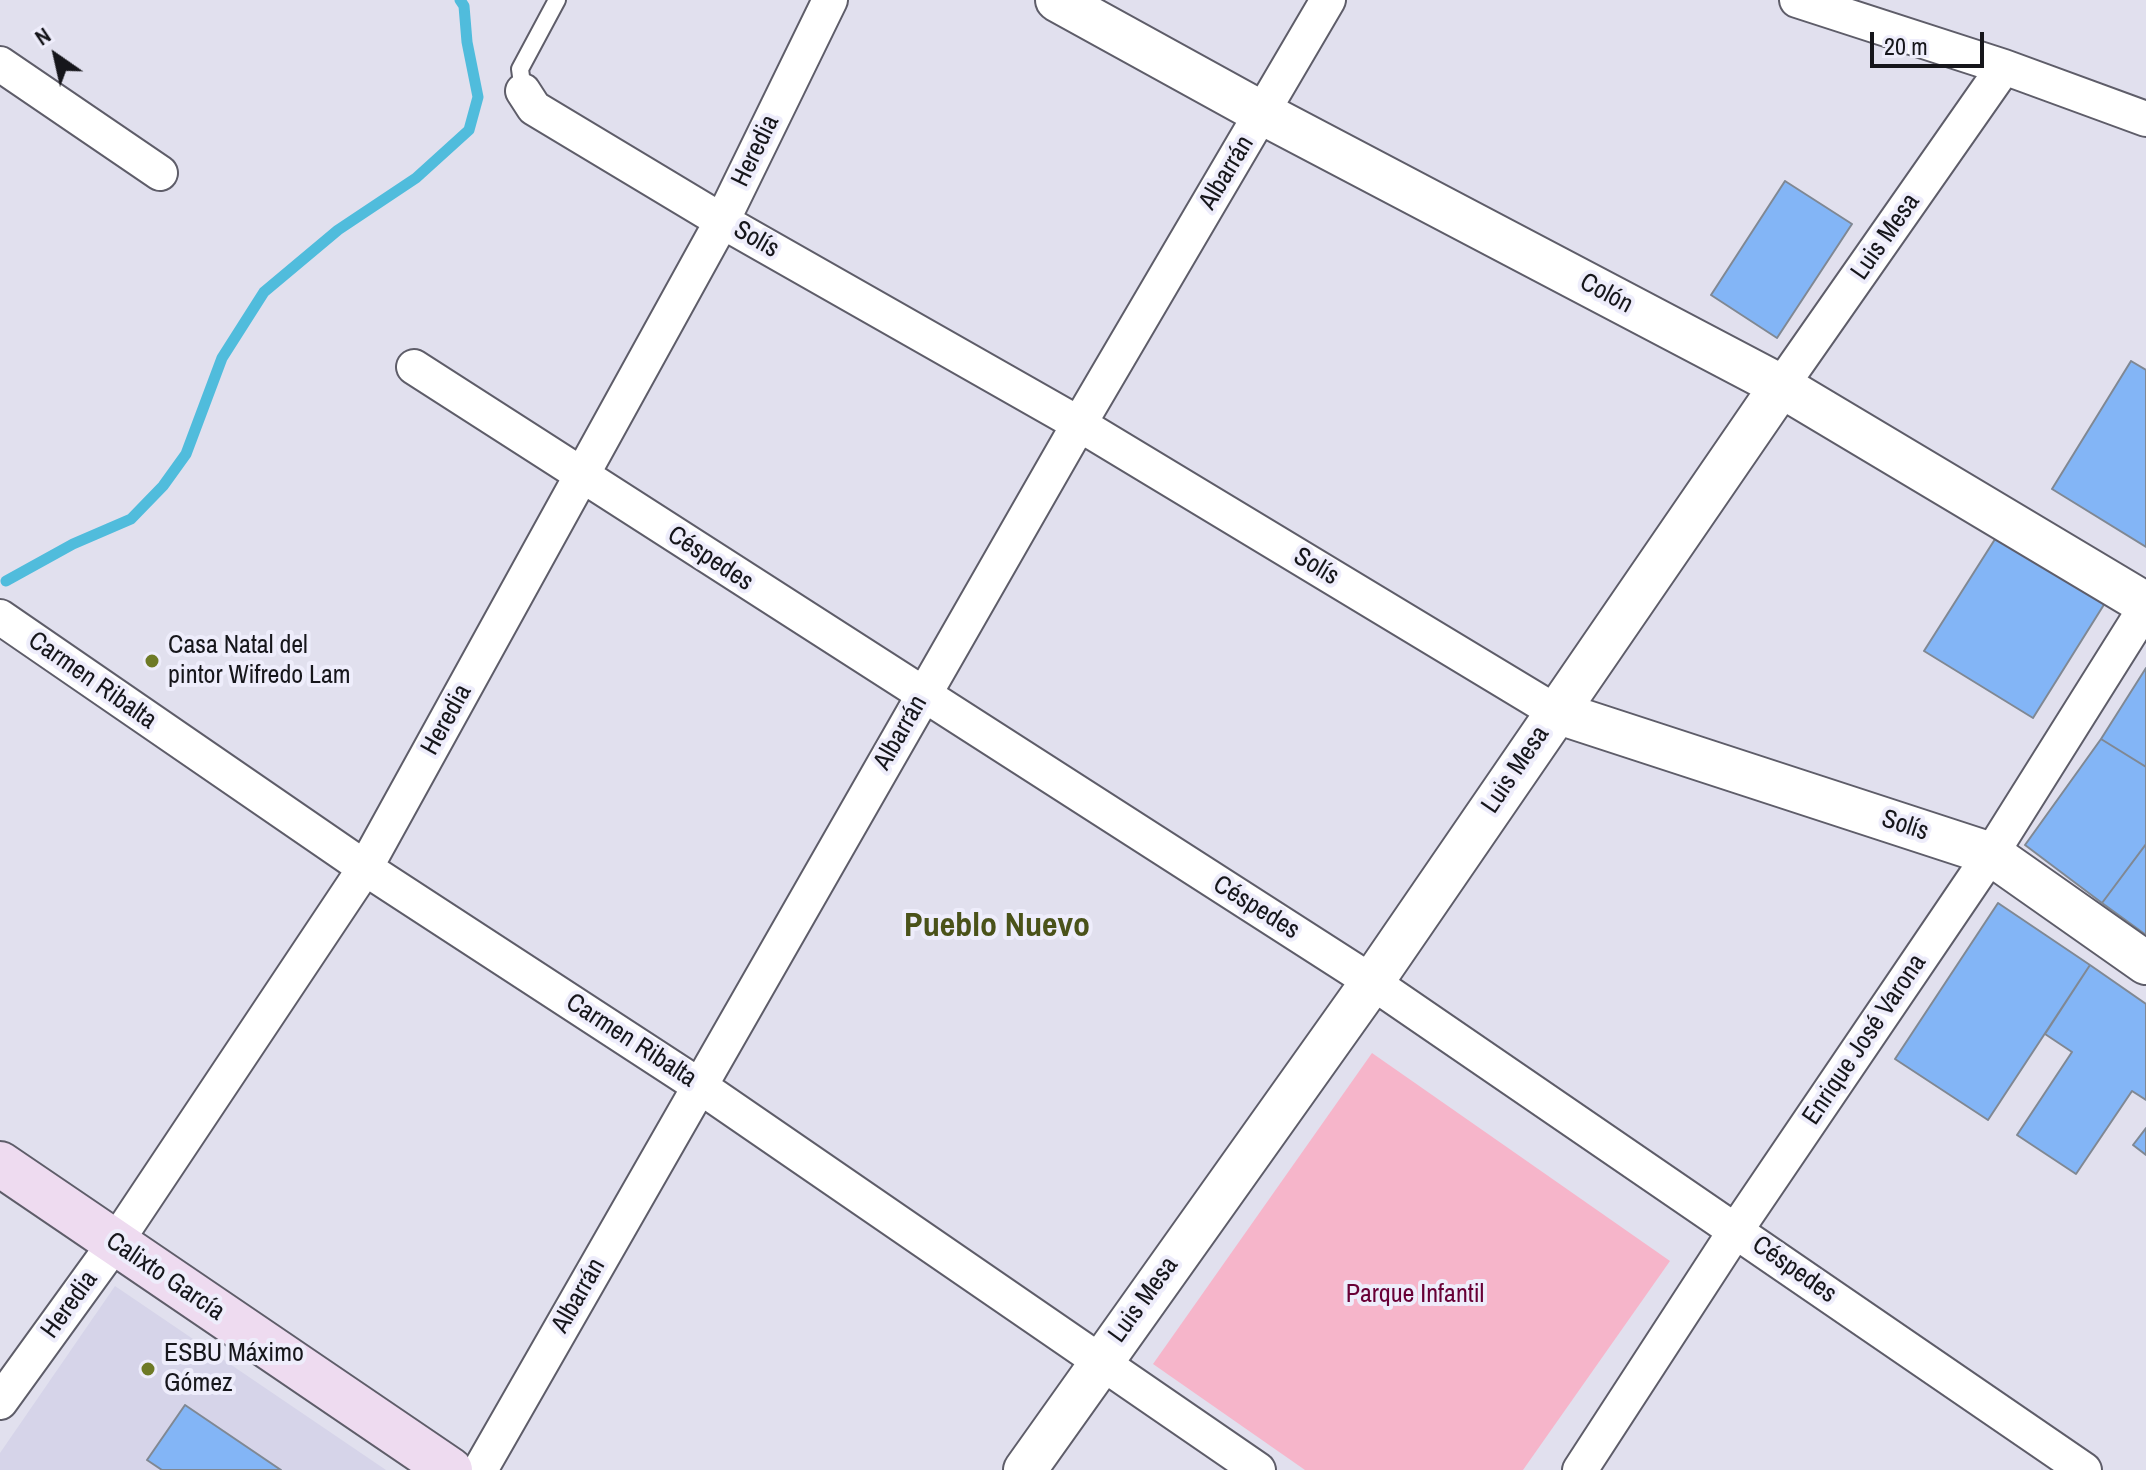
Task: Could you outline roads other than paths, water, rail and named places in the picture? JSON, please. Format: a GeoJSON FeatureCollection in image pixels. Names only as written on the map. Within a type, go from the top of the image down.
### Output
{"type":"FeatureCollection","features":[{"type":"Feature","properties":{"kind":"main road","name":"Calixto García"},"geometry":{"type":"LineString","coordinates":[[0,1164],[450,1470]]}},
{"type":"Feature","properties":{"kind":"street","name":"Heredia"},"geometry":{"type":"LineString","coordinates":[[0,1402],[115,1243],[365,868],[722,221],[830,0]]}},
{"type":"Feature","properties":{"kind":"street","name":"Colón"},"geometry":{"type":"LineString","coordinates":[[1057,0],[1262,113],[1781,386],[2146,605]]}},
{"type":"Feature","properties":{"kind":"street","name":"Albarrán"},"geometry":{"type":"LineString","coordinates":[[480,1470],[922,696],[1328,0]]}},
{"type":"Feature","properties":{"kind":"street"},"geometry":{"type":"LineString","coordinates":[[1797,0],[2004,67],[2146,119]]}},
{"type":"Feature","properties":{"kind":"street"},"geometry":{"type":"LineString","coordinates":[[0,64],[160,173]]}},
{"type":"Feature","properties":{"kind":"street","name":"Luis Mesa"},"geometry":{"type":"LineString","coordinates":[[1025,1470],[1372,982],[2004,67]]}},
{"type":"Feature","properties":{"kind":"street","name":"Solís"},"geometry":{"type":"LineString","coordinates":[[523,91],[534,108],[722,221],[1079,424],[1556,712],[1991,854],[2146,963]]}},
{"type":"Feature","properties":{"kind":"street","name":"Céspedes"},"geometry":{"type":"LineString","coordinates":[[414,367],[922,696],[1372,982],[2084,1470]]}},
{"type":"Feature","properties":{"kind":"street","name":"Enrique José Varona"},"geometry":{"type":"LineString","coordinates":[[1580,1470],[1736,1230],[1991,854],[2146,605]]}},
{"type":"Feature","properties":{"kind":"street","name":"Carmen Ribalta"},"geometry":{"type":"LineString","coordinates":[[0,617],[365,868],[698,1085],[1258,1470]]}},
{"type":"Feature","properties":{"kind":"lane"},"geometry":{"type":"LineString","coordinates":[[523,91],[520,69],[557,0]]}},
{"type":"Feature","properties":{"kind":"waterway"},"geometry":{"type":"LineString","coordinates":[[6,581],[73,544],[131,519],[163,486],[186,454],[222,358],[264,292],[338,230],[416,178],[469,130],[478,97],[467,42],[464,6],[460,0]]}},
{"type":"Feature","properties":{"kind":"place","name":"Casa Natal del pintor Wifredo Lam"},"geometry":{"type":"Point","coordinates":[152,661]}},
{"type":"Feature","properties":{"kind":"place","name":"ESBU Máximo Gómez"},"geometry":{"type":"Point","coordinates":[148,1369]}},
{"type":"Feature","properties":{"kind":"district","name":"Pueblo Nuevo"},"geometry":{"type":"Point","coordinates":[997,927]}},
{"type":"Feature","properties":{"kind":"park label","name":"Parque Infantil"},"geometry":{"type":"Point","coordinates":[1415,1295]}}]}
